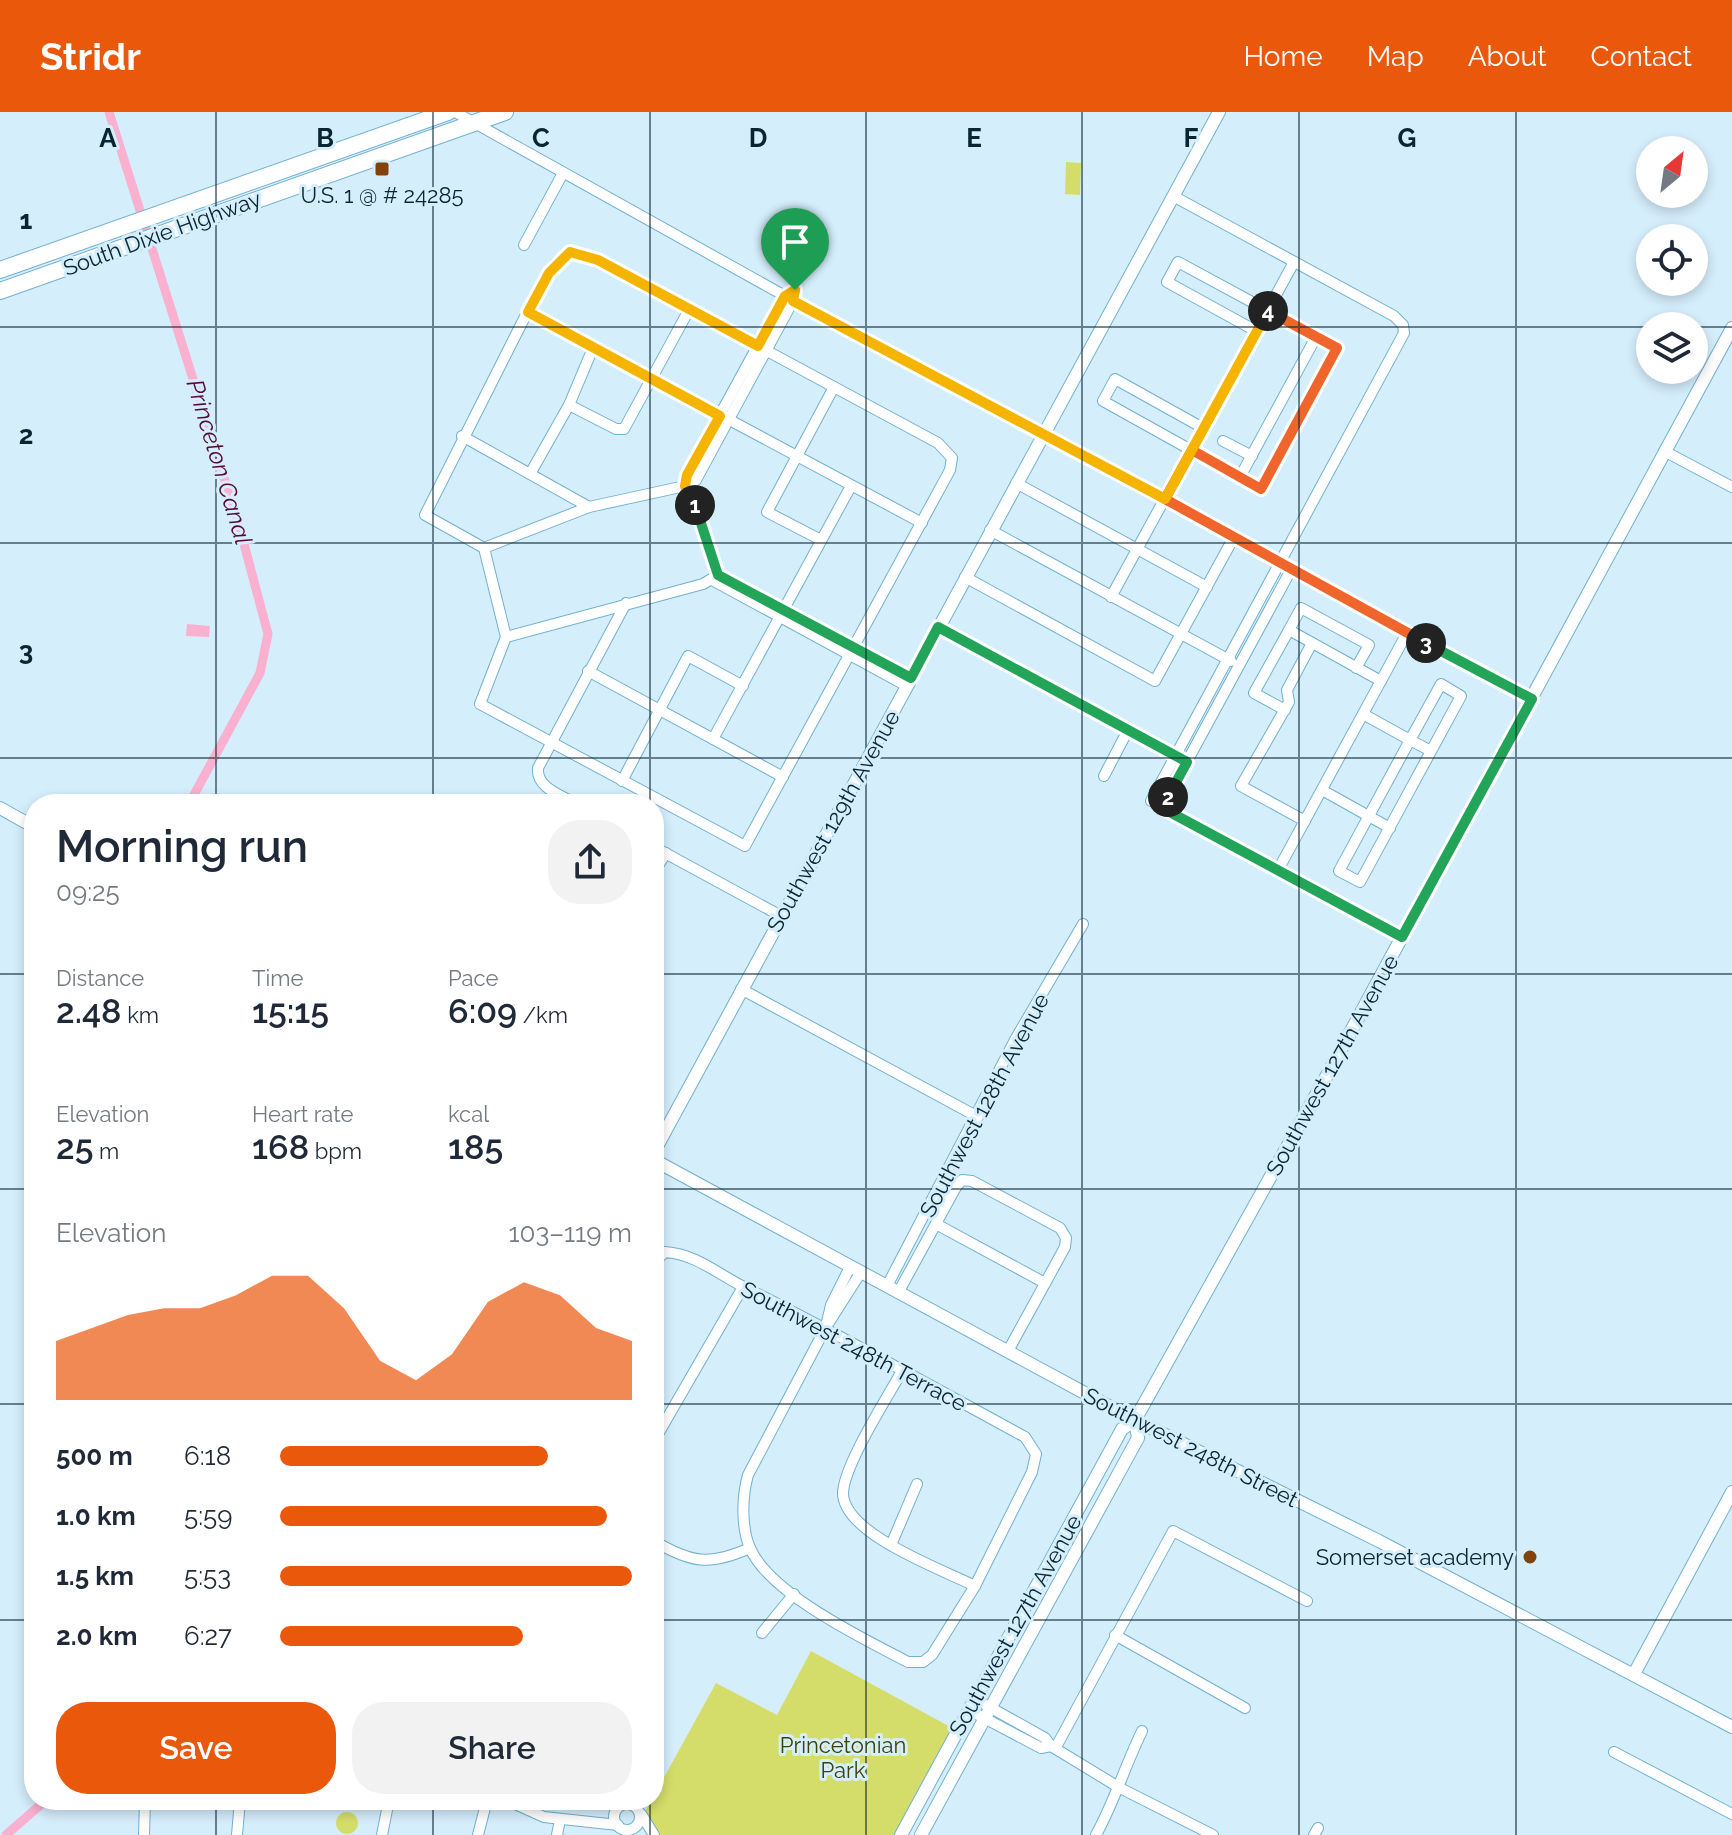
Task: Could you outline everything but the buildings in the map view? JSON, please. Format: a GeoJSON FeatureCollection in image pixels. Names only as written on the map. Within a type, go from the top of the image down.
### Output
{"type":"FeatureCollection","features":[{"type":"Feature","properties":{"kind":"highway","name":"South Dixie Highway"},"geometry":{"type":"LineString","coordinates":[[0,270],[448,112]]}},
{"type":"Feature","properties":{"kind":"highway","name":"South Dixie Highway"},"geometry":{"type":"LineString","coordinates":[[0,291],[505,112]]}},
{"type":"Feature","properties":{"kind":"highway"},"geometry":{"type":"LineString","coordinates":[[258,199],[270,184],[363,152],[391,132]]}},
{"type":"Feature","properties":{"kind":"street"},"geometry":{"type":"LineString","coordinates":[[455,112],[789,298],[1532,699]]}},
{"type":"Feature","properties":{"kind":"street","name":"Southwest 129th Avenue"},"geometry":{"type":"LineString","coordinates":[[664,1133],[1219,112]]}},
{"type":"Feature","properties":{"kind":"street"},"geometry":{"type":"LineString","coordinates":[[524,245],[563,173]]}},
{"type":"Feature","properties":{"kind":"street"},"geometry":{"type":"LineString","coordinates":[[1151,801],[1404,333],[1403,325],[1394,316],[1173,196]]}},
{"type":"Feature","properties":{"kind":"street"},"geometry":{"type":"LineString","coordinates":[[647,794],[480,704],[506,637],[484,548],[425,515],[462,436],[549,273],[570,252],[598,260],[690,308],[938,443],[951,454],[950,470],[745,846],[664,803]]}},
{"type":"Feature","properties":{"kind":"street"},"geometry":{"type":"LineString","coordinates":[[1203,428],[1115,379],[1103,401],[1261,489],[1337,348],[1178,262],[1167,282],[1256,331]]}},
{"type":"Feature","properties":{"kind":"street"},"geometry":{"type":"LineString","coordinates":[[1111,597],[1294,262]]}},
{"type":"Feature","properties":{"kind":"street"},"geometry":{"type":"LineString","coordinates":[[685,486],[687,475],[724,418],[789,298]]}},
{"type":"Feature","properties":{"kind":"street"},"geometry":{"type":"LineString","coordinates":[[569,405],[621,430],[629,422],[690,308]]}},
{"type":"Feature","properties":{"kind":"street"},"geometry":{"type":"LineString","coordinates":[[528,312],[922,523]]}},
{"type":"Feature","properties":{"kind":"street","name":"Southwest 127th Avenue"},"geometry":{"type":"LineString","coordinates":[[904,1830],[1122,1429],[1135,1420],[1402,937],[1732,328]]}},
{"type":"Feature","properties":{"kind":"street"},"geometry":{"type":"LineString","coordinates":[[1240,477],[1316,337]]}},
{"type":"Feature","properties":{"kind":"street"},"geometry":{"type":"LineString","coordinates":[[530,474],[569,405],[593,348]]}},
{"type":"Feature","properties":{"kind":"street"},"geometry":{"type":"LineString","coordinates":[[821,540],[767,512],[834,387]]}},
{"type":"Feature","properties":{"kind":"street"},"geometry":{"type":"LineString","coordinates":[[462,436],[589,507]]}},
{"type":"Feature","properties":{"kind":"street"},"geometry":{"type":"LineString","coordinates":[[1223,441],[1252,456]]}},
{"type":"Feature","properties":{"kind":"street"},"geometry":{"type":"LineString","coordinates":[[1664,451],[1732,487]]}},
{"type":"Feature","properties":{"kind":"street"},"geometry":{"type":"LineString","coordinates":[[1016,483],[1207,587]]}},
{"type":"Feature","properties":{"kind":"street"},"geometry":{"type":"LineString","coordinates":[[484,548],[589,507],[685,486]]}},
{"type":"Feature","properties":{"kind":"street"},"geometry":{"type":"LineString","coordinates":[[685,486],[691,493],[715,577]]}},
{"type":"Feature","properties":{"kind":"street"},"geometry":{"type":"LineString","coordinates":[[713,739],[851,486]]}},
{"type":"Feature","properties":{"kind":"street"},"geometry":{"type":"LineString","coordinates":[[990,530],[1239,665]]}},
{"type":"Feature","properties":{"kind":"street"},"geometry":{"type":"LineString","coordinates":[[965,577],[1155,681],[1234,537]]}},
{"type":"Feature","properties":{"kind":"street"},"geometry":{"type":"LineString","coordinates":[[1292,568],[1164,804],[1166,810],[1402,937]]}},
{"type":"Feature","properties":{"kind":"street"},"geometry":{"type":"LineString","coordinates":[[506,637],[715,577],[909,682]]}},
{"type":"Feature","properties":{"kind":"street"},"geometry":{"type":"LineString","coordinates":[[557,794],[538,777],[538,768],[626,603]]}},
{"type":"Feature","properties":{"kind":"street"},"geometry":{"type":"LineString","coordinates":[[1285,710],[1254,693],[1301,608],[1369,645],[1356,668]]}},
{"type":"Feature","properties":{"kind":"street"},"geometry":{"type":"LineString","coordinates":[[938,627],[1187,762]]}},
{"type":"Feature","properties":{"kind":"street"},"geometry":{"type":"LineString","coordinates":[[1289,630],[1381,681]]}},
{"type":"Feature","properties":{"kind":"street"},"geometry":{"type":"LineString","coordinates":[[1278,870],[1407,633]]}},
{"type":"Feature","properties":{"kind":"street"},"geometry":{"type":"LineString","coordinates":[[1305,821],[1241,786],[1289,702],[1287,690],[1312,643]]}},
{"type":"Feature","properties":{"kind":"street"},"geometry":{"type":"LineString","coordinates":[[622,781],[688,656],[743,686]]}},
{"type":"Feature","properties":{"kind":"street"},"geometry":{"type":"LineString","coordinates":[[588,671],[783,777]]}},
{"type":"Feature","properties":{"kind":"street"},"geometry":{"type":"LineString","coordinates":[[1441,684],[1461,696],[1360,882],[1339,871],[1410,740],[1441,684]]}},
{"type":"Feature","properties":{"kind":"street"},"geometry":{"type":"LineString","coordinates":[[1363,714],[1431,751]]}},
{"type":"Feature","properties":{"kind":"street"},"geometry":{"type":"LineString","coordinates":[[1104,776],[1128,730]]}},
{"type":"Feature","properties":{"kind":"street"},"geometry":{"type":"LineString","coordinates":[[1322,790],[1390,828]]}},
{"type":"Feature","properties":{"kind":"street"},"geometry":{"type":"LineString","coordinates":[[0,808],[24,821]]}},
{"type":"Feature","properties":{"kind":"street"},"geometry":{"type":"LineString","coordinates":[[664,856],[666,853],[781,916]]}},
{"type":"Feature","properties":{"kind":"street","name":"Southwest 128th Avenue"},"geometry":{"type":"LineString","coordinates":[[893,1290],[1016,1038],[1083,924]]}},
{"type":"Feature","properties":{"kind":"street"},"geometry":{"type":"LineString","coordinates":[[741,989],[978,1117]]}},
{"type":"Feature","properties":{"kind":"street","name":"Southwest 248th Street"},"geometry":{"type":"LineString","coordinates":[[664,1165],[1135,1420],[1732,1727]]}},
{"type":"Feature","properties":{"kind":"street"},"geometry":{"type":"LineString","coordinates":[[893,1290],[956,1187],[964,1180],[1032,1213],[1065,1234],[1065,1247],[1008,1351]]}},
{"type":"Feature","properties":{"kind":"street"},"geometry":{"type":"LineString","coordinates":[[936,1224],[1045,1283]]}},
{"type":"Feature","properties":{"kind":"street","name":"Southwest 248th Terrace"},"geometry":{"type":"LineString","coordinates":[[664,1253],[685,1253],[1025,1437],[1036,1454],[1032,1472],[975,1586]]}},
{"type":"Feature","properties":{"kind":"street"},"geometry":{"type":"LineString","coordinates":[[856,1269],[748,1475],[742,1496],[750,1548],[770,1572],[810,1609],[908,1662],[923,1662],[932,1655],[975,1586],[866,1531],[848,1512],[843,1495],[847,1473],[902,1371]]}},
{"type":"Feature","properties":{"kind":"street"},"geometry":{"type":"LineString","coordinates":[[664,1424],[743,1287]]}},
{"type":"Feature","properties":{"kind":"street","name":"Southwest 127th Avenue"},"geometry":{"type":"LineString","coordinates":[[922,1834],[1138,1438],[1135,1420]]}},
{"type":"Feature","properties":{"kind":"street"},"geometry":{"type":"LineString","coordinates":[[891,1545],[917,1484]]}},
{"type":"Feature","properties":{"kind":"street"},"geometry":{"type":"LineString","coordinates":[[1634,1674],[1732,1492]]}},
{"type":"Feature","properties":{"kind":"street"},"geometry":{"type":"LineString","coordinates":[[1054,1747],[1173,1531],[1307,1601]]}},
{"type":"Feature","properties":{"kind":"street"},"geometry":{"type":"LineString","coordinates":[[664,1547],[677,1555],[705,1562],[750,1548]]}},
{"type":"Feature","properties":{"kind":"street"},"geometry":{"type":"LineString","coordinates":[[762,1633],[794,1594]]}},
{"type":"Feature","properties":{"kind":"street"},"geometry":{"type":"LineString","coordinates":[[1115,1635],[1245,1708]]}},
{"type":"Feature","properties":{"kind":"street"},"geometry":{"type":"LineString","coordinates":[[972,1704],[1041,1748],[1054,1747],[1120,1788],[1213,1835]]}},
{"type":"Feature","properties":{"kind":"street"},"geometry":{"type":"LineString","coordinates":[[1096,1835],[1120,1788],[1120,1776],[1142,1731]]}},
{"type":"Feature","properties":{"kind":"street"},"geometry":{"type":"LineString","coordinates":[[1614,1752],[1732,1814]]}},
{"type":"Feature","properties":{"kind":"street"},"geometry":{"type":"LineString","coordinates":[[144,1835],[145,1810]]}},
{"type":"Feature","properties":{"kind":"street"},"geometry":{"type":"LineString","coordinates":[[237,1835],[239,1810]]}},
{"type":"Feature","properties":{"kind":"street"},"geometry":{"type":"LineString","coordinates":[[382,1835],[387,1810]]}},
{"type":"Feature","properties":{"kind":"street"},"geometry":{"type":"LineString","coordinates":[[478,1835],[484,1810]]}},
{"type":"Feature","properties":{"kind":"street"},"geometry":{"type":"LineString","coordinates":[[527,1810],[560,1820],[588,1820],[633,1828],[651,1835]]}},
{"type":"Feature","properties":{"kind":"street"},"geometry":{"type":"LineString","coordinates":[[588,1820],[613,1810]]}},
{"type":"Feature","properties":{"kind":"street"},"geometry":{"type":"LineString","coordinates":[[616,1810],[618,1825]]}},
{"type":"Feature","properties":{"kind":"street"},"geometry":{"type":"LineString","coordinates":[[637,1810],[651,1835]]}},
{"type":"Feature","properties":{"kind":"street"},"geometry":{"type":"LineString","coordinates":[[633,1828],[641,1814]]}},
{"type":"Feature","properties":{"kind":"street"},"geometry":{"type":"LineString","coordinates":[[557,1835],[560,1820]]}},
{"type":"Feature","properties":{"kind":"street"},"geometry":{"type":"LineString","coordinates":[[904,1830],[922,1834]]}},
{"type":"Feature","properties":{"kind":"green space"},"geometry":{"type":"Polygon","coordinates":[[[1066,162],[1081,163],[1080,195],[1065,194],[1066,162]]]}},
{"type":"Feature","properties":{"kind":"green space","name":"Princetonian Park"},"geometry":{"type":"Polygon","coordinates":[[[811,1651],[954,1729],[896,1835],[659,1835],[645,1812],[664,1810],[664,1777],[716,1683],[777,1715],[811,1651]]]}},
{"type":"Feature","properties":{"kind":"green space"},"geometry":{"type":"Polygon","coordinates":[[[343,1812],[351,1812],[358,1823],[351,1834],[343,1834],[336,1827],[336,1819],[343,1812]]]}},
{"type":"Feature","properties":{"kind":"shaded area"},"geometry":{"type":"Polygon","coordinates":[[[187,624],[210,626],[209,637],[186,636],[187,624]]]}},
{"type":"Feature","properties":{"kind":"waterway","name":"Princeton Canal"},"geometry":{"type":"LineString","coordinates":[[109,112],[239,525],[268,634],[260,673],[194,794]]}},
{"type":"Feature","properties":{"kind":"waterway","name":"Princeton Canal"},"geometry":{"type":"LineString","coordinates":[[6,1835],[35,1810]]}},
{"type":"Feature","properties":{"kind":"place","name":"U.S. 1 @ # 24285"},"geometry":{"type":"Point","coordinates":[382,169]}},
{"type":"Feature","properties":{"kind":"place","name":"Somerset academy"},"geometry":{"type":"Point","coordinates":[1530,1557]}},
{"type":"Feature","properties":{"kind":"route"},"geometry":{"type":"LineString","coordinates":[[795,290],[785,296],[758,346],[598,260],[570,252],[555,264],[543,281],[528,312],[720,416],[687,475],[685,486],[691,493],[718,575],[911,678],[938,627],[1187,762],[1164,804],[1166,810],[1402,937],[1532,699],[1165,499],[1192,450],[1261,489],[1337,348],[1267,310],[1165,499],[793,301],[795,290]]}}]}
